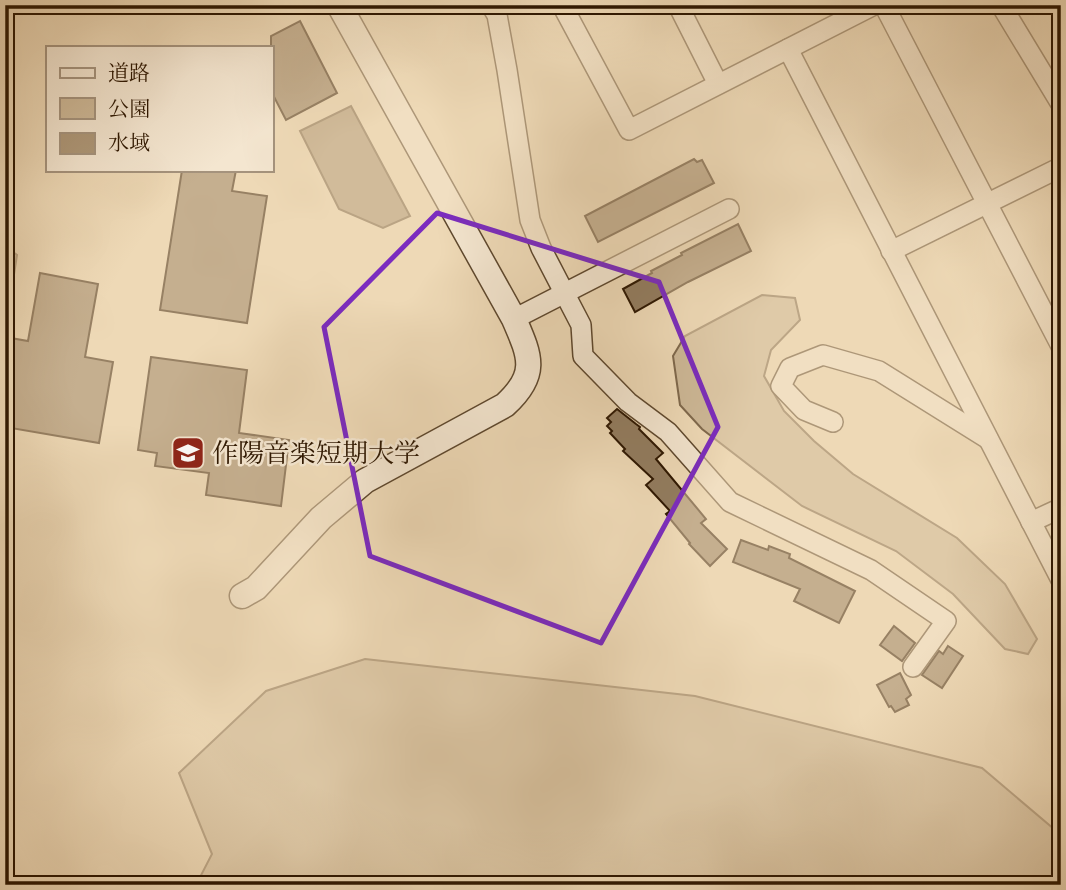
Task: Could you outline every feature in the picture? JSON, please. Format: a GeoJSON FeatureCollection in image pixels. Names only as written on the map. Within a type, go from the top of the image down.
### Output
{"type":"FeatureCollection","features":[{"type":"Feature","properties":{"kind":"street"},"geometry":{"type":"LineString","coordinates":[[242,596],[256,588],[321,519],[365,481],[505,405],[526,379],[528,351],[514,319],[339,5]]}},
{"type":"Feature","properties":{"kind":"street"},"geometry":{"type":"LineString","coordinates":[[491,5],[496,15],[507,70],[530,220],[541,248],[581,325],[583,356],[628,402],[668,432],[730,502],[871,570],[946,621],[913,667]]}},
{"type":"Feature","properties":{"kind":"street"},"geometry":{"type":"LineString","coordinates":[[562,5],[629,130],[874,5]]}},
{"type":"Feature","properties":{"kind":"street"},"geometry":{"type":"LineString","coordinates":[[678,5],[718,85]]}},
{"type":"Feature","properties":{"kind":"street"},"geometry":{"type":"LineString","coordinates":[[884,5],[1061,346]]}},
{"type":"Feature","properties":{"kind":"street"},"geometry":{"type":"LineString","coordinates":[[1001,5],[1061,103]]}},
{"type":"Feature","properties":{"kind":"street"},"geometry":{"type":"LineString","coordinates":[[788,49],[1061,580]]}},
{"type":"Feature","properties":{"kind":"street"},"geometry":{"type":"LineString","coordinates":[[891,251],[1061,167]]}},
{"type":"Feature","properties":{"kind":"street"},"geometry":{"type":"LineString","coordinates":[[514,319],[564,291],[729,209]]}},
{"type":"Feature","properties":{"kind":"street"},"geometry":{"type":"LineString","coordinates":[[834,422],[804,410],[781,386],[790,368],[823,355],[879,371],[989,440]]}},
{"type":"Feature","properties":{"kind":"street"},"geometry":{"type":"LineString","coordinates":[[1031,522],[1061,508]]}},
{"type":"Feature","properties":{"kind":"highlighted area"},"geometry":{"type":"Polygon","coordinates":[[[437,213],[659,282],[718,427],[601,643],[370,556],[324,327],[437,213]]]}},
{"type":"Feature","properties":{"kind":"green space"},"geometry":{"type":"Polygon","coordinates":[[[762,295],[795,298],[800,320],[771,350],[764,376],[784,411],[853,474],[957,538],[1005,584],[1037,639],[1028,654],[1005,649],[953,594],[896,551],[802,506],[702,429],[680,405],[673,356],[685,336],[762,295]]]}},
{"type":"Feature","properties":{"kind":"green space"},"geometry":{"type":"Polygon","coordinates":[[[365,659],[695,696],[982,768],[1061,835],[1061,885],[196,885],[212,854],[179,773],[266,691],[365,659]]]}},
{"type":"Feature","properties":{"kind":"water"},"geometry":{"type":"Polygon","coordinates":[[[351,106],[410,216],[383,228],[339,209],[300,131],[351,106]]]}},
{"type":"Feature","properties":{"kind":"water"},"geometry":{"type":"Polygon","coordinates":[[[5,246],[17,255],[13,281],[5,285],[5,246]]]}},
{"type":"Feature","properties":{"kind":"building"},"geometry":{"type":"Polygon","coordinates":[[[300,21],[337,93],[286,120],[273,95],[271,36],[300,21]]]}},
{"type":"Feature","properties":{"kind":"building"},"geometry":{"type":"Polygon","coordinates":[[[694,159],[697,162],[702,160],[714,183],[598,242],[585,216],[694,159]]]}},
{"type":"Feature","properties":{"kind":"building"},"geometry":{"type":"Polygon","coordinates":[[[182,172],[236,172],[232,191],[267,196],[247,323],[160,310],[182,172]]]}},
{"type":"Feature","properties":{"kind":"building"},"geometry":{"type":"Polygon","coordinates":[[[738,224],[751,251],[635,312],[623,289],[682,255],[681,253],[738,224]]]}},
{"type":"Feature","properties":{"kind":"building"},"geometry":{"type":"Polygon","coordinates":[[[40,273],[98,284],[85,357],[113,362],[99,443],[5,427],[5,337],[28,341],[40,273]]]}},
{"type":"Feature","properties":{"kind":"building"},"geometry":{"type":"Polygon","coordinates":[[[151,357],[247,370],[239,433],[289,440],[281,506],[206,495],[209,473],[155,466],[157,453],[138,450],[151,357]]]}},
{"type":"Feature","properties":{"kind":"building"},"geometry":{"type":"Polygon","coordinates":[[[617,409],[640,427],[663,453],[656,459],[706,519],[701,523],[727,549],[710,566],[689,544],[666,514],[670,511],[646,485],[653,479],[623,451],[625,449],[610,433],[612,431],[607,426],[611,422],[607,418],[617,409]]]}},
{"type":"Feature","properties":{"kind":"building"},"geometry":{"type":"Polygon","coordinates":[[[741,540],[768,550],[769,546],[790,554],[789,558],[855,591],[839,623],[794,601],[800,589],[733,562],[741,540]]]}},
{"type":"Feature","properties":{"kind":"building"},"geometry":{"type":"Polygon","coordinates":[[[894,626],[915,643],[902,661],[880,645],[894,626]]]}},
{"type":"Feature","properties":{"kind":"building"},"geometry":{"type":"Polygon","coordinates":[[[948,646],[963,656],[942,688],[922,675],[939,651],[943,654],[948,646]]]}},
{"type":"Feature","properties":{"kind":"building"},"geometry":{"type":"Polygon","coordinates":[[[900,673],[911,695],[906,699],[909,705],[895,712],[889,707],[877,685],[900,673]]]}},
{"type":"Feature","properties":{"kind":"place","name":"作陽音楽短期大学"},"geometry":{"type":"Point","coordinates":[188,453]}}]}
